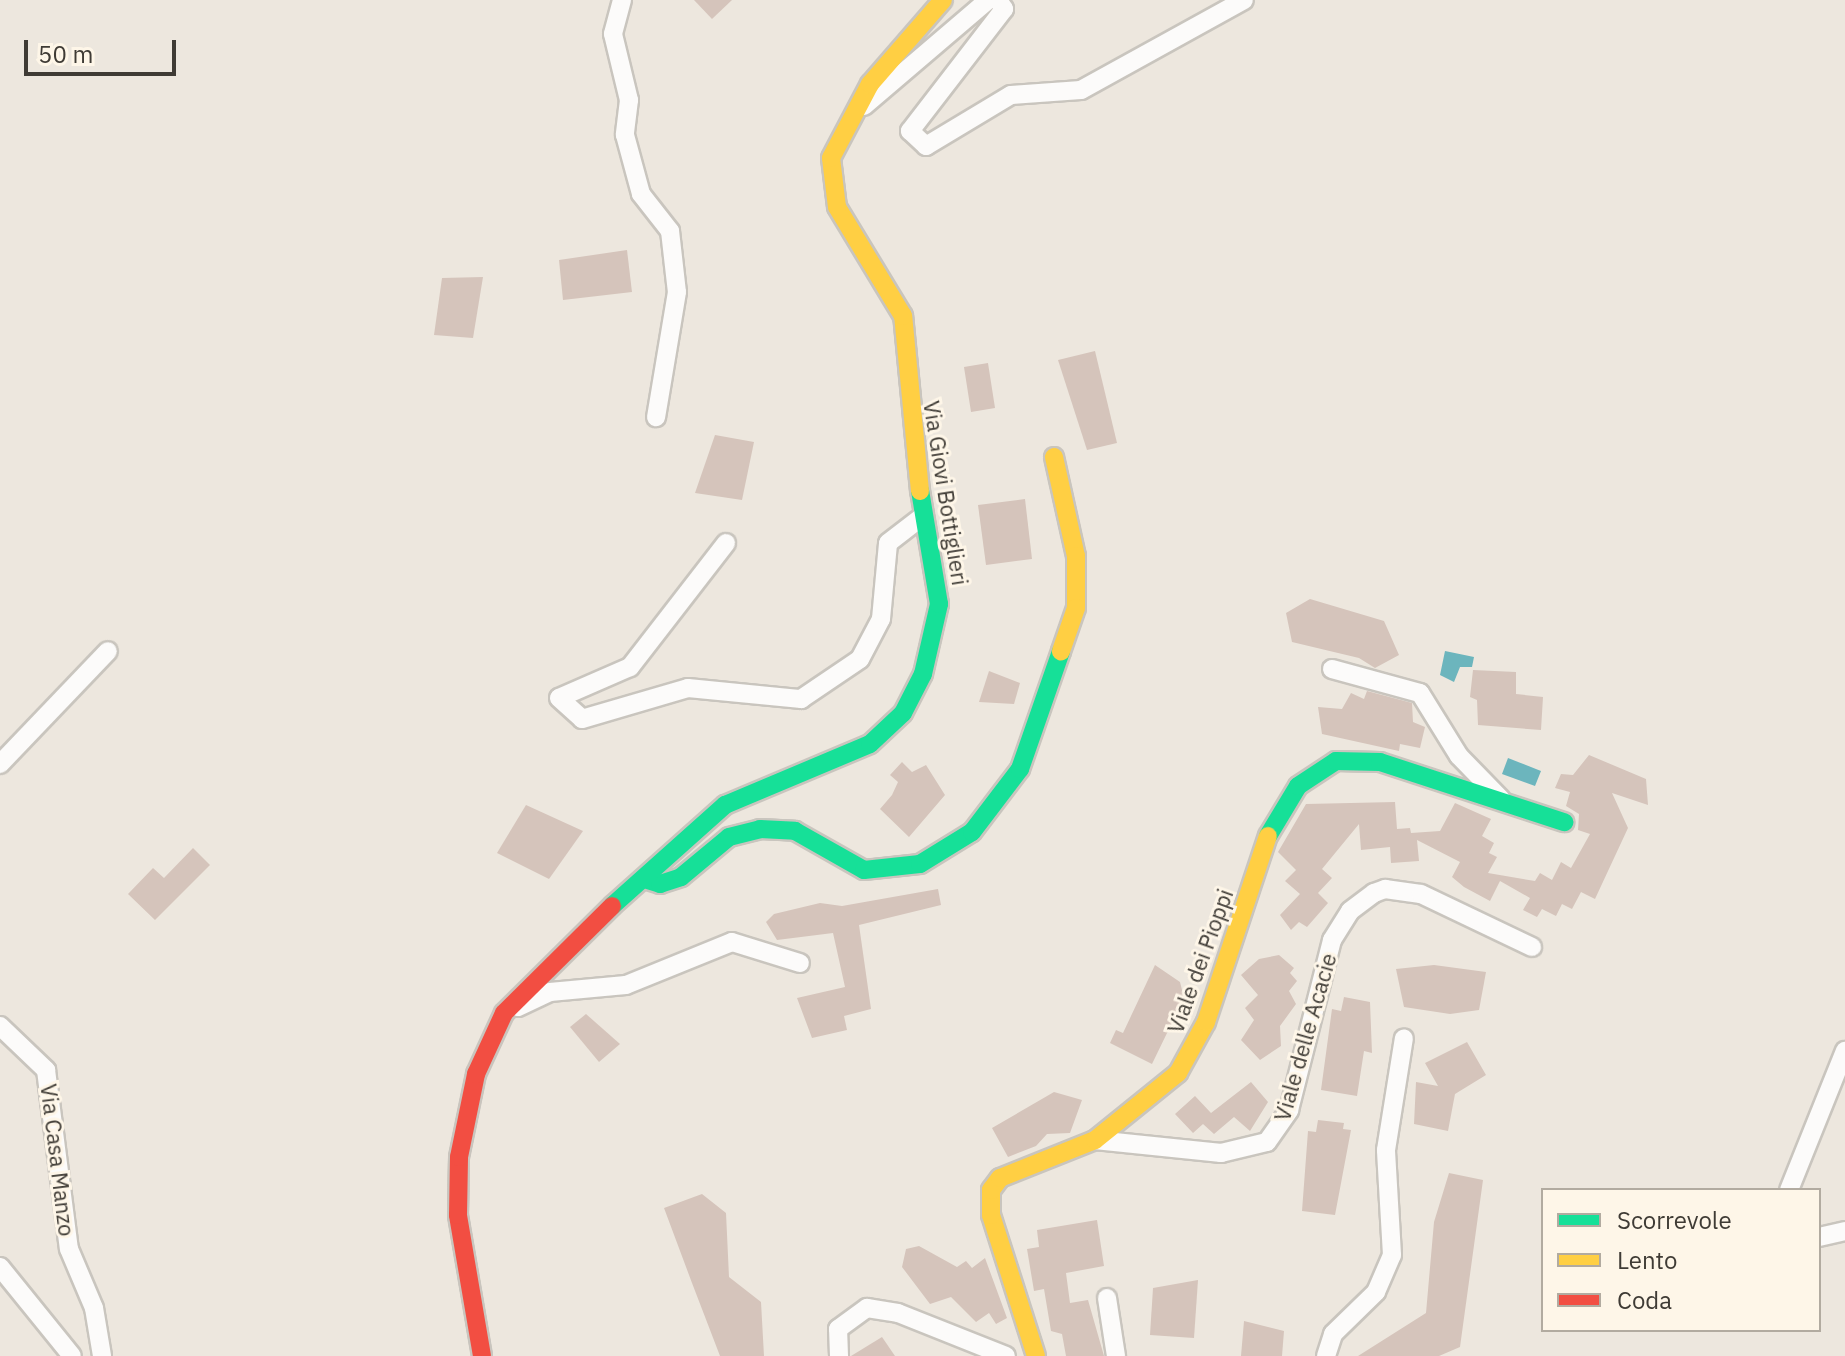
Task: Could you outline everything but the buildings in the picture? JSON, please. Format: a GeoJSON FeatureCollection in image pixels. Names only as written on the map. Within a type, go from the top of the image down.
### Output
{"type":"FeatureCollection","features":[{"type":"Feature","properties":{"kind":"street"},"geometry":{"type":"LineString","coordinates":[[622,0],[613,34],[629,100],[625,135],[641,194],[670,231],[677,292],[656,417]]}},
{"type":"Feature","properties":{"kind":"street","name":"Via Giovi Bottiglieri"},"geometry":{"type":"LineString","coordinates":[[482,1356],[458,1215],[459,1157],[473,1086],[504,1013],[644,879],[670,848],[725,805],[870,744],[903,713],[923,674],[939,604],[904,380],[903,316],[851,235],[831,180],[833,149],[846,121],[895,50],[943,0]]}},
{"type":"Feature","properties":{"kind":"street"},"geometry":{"type":"LineString","coordinates":[[846,121],[988,0]]}},
{"type":"Feature","properties":{"kind":"street"},"geometry":{"type":"LineString","coordinates":[[998,0],[1004,9],[910,131],[926,146],[1011,95],[1081,90],[1244,0]]}},
{"type":"Feature","properties":{"kind":"street"},"geometry":{"type":"LineString","coordinates":[[644,879],[660,884],[681,877],[729,837],[760,829],[795,831],[864,870],[920,864],[972,832],[1020,769],[1076,608],[1076,556],[1054,457]]}},
{"type":"Feature","properties":{"kind":"street"},"geometry":{"type":"LineString","coordinates":[[726,543],[630,667],[559,698],[582,719],[688,688],[801,699],[860,659],[881,619],[888,543],[923,516]]}},
{"type":"Feature","properties":{"kind":"street"},"geometry":{"type":"LineString","coordinates":[[0,764],[108,651]]}},
{"type":"Feature","properties":{"kind":"street","name":"Viale dei Pioppi"},"geometry":{"type":"LineString","coordinates":[[1332,669],[1420,693],[1459,756],[1501,799]]}},
{"type":"Feature","properties":{"kind":"street","name":"Viale dei Pioppi"},"geometry":{"type":"LineString","coordinates":[[1036,1356],[991,1215],[991,1190],[1000,1178],[1095,1140],[1178,1073],[1195,1049],[1239,933],[1264,843],[1298,786],[1336,761],[1357,760],[1501,799],[1564,822]]}},
{"type":"Feature","properties":{"kind":"street","name":"Viale delle Acacie"},"geometry":{"type":"LineString","coordinates":[[1095,1140],[1221,1153],[1267,1142],[1289,1110],[1332,940],[1350,911],[1374,893],[1385,889],[1421,894],[1532,947]]}},
{"type":"Feature","properties":{"kind":"street"},"geometry":{"type":"LineString","coordinates":[[504,1013],[550,992],[626,985],[732,942],[800,963]]}},
{"type":"Feature","properties":{"kind":"street","name":"Via Casa Manzo"},"geometry":{"type":"LineString","coordinates":[[0,1026],[46,1070],[69,1249],[94,1308],[102,1356]]}},
{"type":"Feature","properties":{"kind":"street"},"geometry":{"type":"LineString","coordinates":[[1326,1356],[1333,1334],[1376,1292],[1392,1255],[1386,1150],[1404,1038]]}},
{"type":"Feature","properties":{"kind":"street"},"geometry":{"type":"LineString","coordinates":[[1790,1188],[1845,1051]]}},
{"type":"Feature","properties":{"kind":"street"},"geometry":{"type":"LineString","coordinates":[[1821,1237],[1845,1231]]}},
{"type":"Feature","properties":{"kind":"street"},"geometry":{"type":"LineString","coordinates":[[0,1267],[72,1356]]}},
{"type":"Feature","properties":{"kind":"street"},"geometry":{"type":"LineString","coordinates":[[1107,1298],[1116,1356]]}},
{"type":"Feature","properties":{"kind":"street"},"geometry":{"type":"LineString","coordinates":[[839,1356],[838,1329],[867,1308],[898,1313],[1006,1356]]}},
{"type":"Feature","properties":{"kind":"water"},"geometry":{"type":"Polygon","coordinates":[[[1445,651],[1474,657],[1472,667],[1460,667],[1454,682],[1440,675],[1445,651]]]}},
{"type":"Feature","properties":{"kind":"water"},"geometry":{"type":"Polygon","coordinates":[[[1508,758],[1541,771],[1535,786],[1502,774],[1508,758]]]}},
{"type":"Feature","properties":{"kind":"traffic: fast"},"geometry":{"type":"LineString","coordinates":[[612,906],[725,805],[870,744],[903,713],[923,674],[939,604],[920,491]]}},
{"type":"Feature","properties":{"kind":"traffic: fast"},"geometry":{"type":"LineString","coordinates":[[644,879],[660,884],[681,877],[729,837],[760,829],[795,831],[864,870],[920,864],[972,832],[1020,769],[1061,651]]}},
{"type":"Feature","properties":{"kind":"traffic: fast"},"geometry":{"type":"LineString","coordinates":[[1268,836],[1298,786],[1336,761],[1380,762],[1564,822]]}},
{"type":"Feature","properties":{"kind":"traffic: slow"},"geometry":{"type":"LineString","coordinates":[[920,491],[903,316],[837,207],[831,158],[870,84],[943,0]]}},
{"type":"Feature","properties":{"kind":"traffic: slow"},"geometry":{"type":"LineString","coordinates":[[1054,457],[1076,556],[1076,608],[1061,651]]}},
{"type":"Feature","properties":{"kind":"traffic: slow"},"geometry":{"type":"LineString","coordinates":[[1036,1356],[991,1215],[991,1190],[1000,1178],[1095,1140],[1178,1073],[1206,1022],[1268,836]]}},
{"type":"Feature","properties":{"kind":"traffic: jam"},"geometry":{"type":"LineString","coordinates":[[482,1356],[458,1215],[459,1157],[476,1074],[504,1013],[612,906]]}}]}
